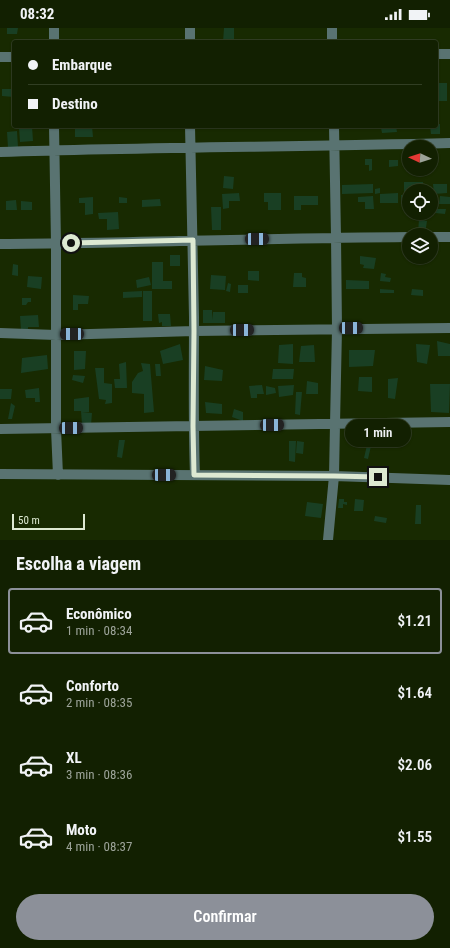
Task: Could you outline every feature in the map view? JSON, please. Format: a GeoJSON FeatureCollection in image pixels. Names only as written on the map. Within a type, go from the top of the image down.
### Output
{"type":"FeatureCollection","features":[{"type":"Feature","properties":{"kind":"street"},"geometry":{"type":"LineString","coordinates":[[54,28],[54,40]]}},
{"type":"Feature","properties":{"kind":"street"},"geometry":{"type":"LineString","coordinates":[[190,28],[190,40]]}},
{"type":"Feature","properties":{"kind":"street"},"geometry":{"type":"LineString","coordinates":[[332,28],[332,40]]}},
{"type":"Feature","properties":{"kind":"street"},"geometry":{"type":"LineString","coordinates":[[438,54],[450,54]]}},
{"type":"Feature","properties":{"kind":"street"},"geometry":{"type":"LineString","coordinates":[[0,57],[12,57]]}},
{"type":"Feature","properties":{"kind":"street"},"geometry":{"type":"LineString","coordinates":[[54,128],[56,244],[56,429],[58,475]]}},
{"type":"Feature","properties":{"kind":"street"},"geometry":{"type":"LineString","coordinates":[[190,128],[193,240],[194,475]]}},
{"type":"Feature","properties":{"kind":"street"},"geometry":{"type":"LineString","coordinates":[[328,540],[334,476],[336,424],[337,329],[334,128]]}},
{"type":"Feature","properties":{"kind":"street"},"geometry":{"type":"LineString","coordinates":[[0,152],[450,143]]}},
{"type":"Feature","properties":{"kind":"street"},"geometry":{"type":"LineString","coordinates":[[0,244],[402,237]]}},
{"type":"Feature","properties":{"kind":"street"},"geometry":{"type":"LineString","coordinates":[[438,237],[450,237]]}},
{"type":"Feature","properties":{"kind":"street"},"geometry":{"type":"LineString","coordinates":[[0,333],[56,334],[450,328]]}},
{"type":"Feature","properties":{"kind":"street"},"geometry":{"type":"LineString","coordinates":[[0,429],[450,422]]}},
{"type":"Feature","properties":{"kind":"street"},"geometry":{"type":"LineString","coordinates":[[0,474],[334,476],[450,480]]}},
{"type":"Feature","properties":{"kind":"building"},"geometry":{"type":"Polygon","coordinates":[[[7,28],[18,28],[17,34],[7,34],[7,28]]]}},
{"type":"Feature","properties":{"kind":"building"},"geometry":{"type":"Polygon","coordinates":[[[224,28],[234,28],[234,40],[223,40],[224,28]]]}},
{"type":"Feature","properties":{"kind":"building"},"geometry":{"type":"Polygon","coordinates":[[[438,83],[447,83],[447,101],[438,101],[438,83]]]}},
{"type":"Feature","properties":{"kind":"building"},"geometry":{"type":"Polygon","coordinates":[[[2,89],[12,89],[12,97],[2,96],[2,89]]]}},
{"type":"Feature","properties":{"kind":"building"},"geometry":{"type":"Polygon","coordinates":[[[438,124],[440,124],[440,134],[431,134],[430,128],[438,128],[438,124]]]}},
{"type":"Feature","properties":{"kind":"building"},"geometry":{"type":"Polygon","coordinates":[[[19,128],[32,128],[33,141],[20,142],[19,128]]]}},
{"type":"Feature","properties":{"kind":"building"},"geometry":{"type":"Polygon","coordinates":[[[75,128],[92,128],[93,137],[75,137],[75,128]]]}},
{"type":"Feature","properties":{"kind":"building"},"geometry":{"type":"Polygon","coordinates":[[[381,128],[396,128],[397,132],[382,133],[381,128]]]}},
{"type":"Feature","properties":{"kind":"building"},"geometry":{"type":"Polygon","coordinates":[[[17,131],[18,147],[8,148],[7,132],[17,131]]]}},
{"type":"Feature","properties":{"kind":"building"},"geometry":{"type":"Polygon","coordinates":[[[365,159],[372,159],[372,170],[369,171],[369,165],[365,165],[365,159]]]}},
{"type":"Feature","properties":{"kind":"building"},"geometry":{"type":"Polygon","coordinates":[[[389,160],[398,160],[398,166],[389,167],[389,160]]]}},
{"type":"Feature","properties":{"kind":"building"},"geometry":{"type":"Polygon","coordinates":[[[224,176],[234,177],[233,189],[223,188],[224,176]]]}},
{"type":"Feature","properties":{"kind":"building"},"geometry":{"type":"Polygon","coordinates":[[[404,182],[423,182],[423,184],[404,184],[404,182]]]}},
{"type":"Feature","properties":{"kind":"building"},"geometry":{"type":"Polygon","coordinates":[[[373,184],[373,193],[342,194],[342,185],[373,184]]]}},
{"type":"Feature","properties":{"kind":"building"},"geometry":{"type":"Polygon","coordinates":[[[438,184],[447,184],[447,193],[438,194],[438,184]]]}},
{"type":"Feature","properties":{"kind":"building"},"geometry":{"type":"Polygon","coordinates":[[[380,188],[380,193],[375,194],[375,189],[380,188]]]}},
{"type":"Feature","properties":{"kind":"building"},"geometry":{"type":"Polygon","coordinates":[[[239,193],[240,201],[229,201],[229,208],[223,209],[222,194],[239,193]]]}},
{"type":"Feature","properties":{"kind":"building"},"geometry":{"type":"Polygon","coordinates":[[[264,193],[281,193],[281,210],[268,210],[268,202],[264,202],[264,193]]]}},
{"type":"Feature","properties":{"kind":"building"},"geometry":{"type":"Polygon","coordinates":[[[398,193],[398,203],[380,203],[380,194],[398,193]]]}},
{"type":"Feature","properties":{"kind":"building"},"geometry":{"type":"Polygon","coordinates":[[[294,196],[318,196],[318,205],[301,205],[301,210],[294,210],[294,196]]]}},
{"type":"Feature","properties":{"kind":"building"},"geometry":{"type":"Polygon","coordinates":[[[373,196],[374,209],[365,209],[365,202],[358,202],[358,197],[373,196]]]}},
{"type":"Feature","properties":{"kind":"building"},"geometry":{"type":"Polygon","coordinates":[[[440,196],[450,197],[450,204],[439,204],[440,196]]]}},
{"type":"Feature","properties":{"kind":"building"},"geometry":{"type":"Polygon","coordinates":[[[93,197],[93,214],[85,215],[85,203],[79,203],[79,198],[93,197]]]}},
{"type":"Feature","properties":{"kind":"building"},"geometry":{"type":"Polygon","coordinates":[[[119,197],[127,198],[127,203],[119,203],[119,197]]]}},
{"type":"Feature","properties":{"kind":"building"},"geometry":{"type":"Polygon","coordinates":[[[160,199],[161,206],[142,207],[142,200],[160,199]]]}},
{"type":"Feature","properties":{"kind":"building"},"geometry":{"type":"Polygon","coordinates":[[[16,200],[17,210],[6,210],[6,201],[16,200]]]}},
{"type":"Feature","properties":{"kind":"building"},"geometry":{"type":"Polygon","coordinates":[[[21,201],[32,202],[32,210],[21,210],[21,201]]]}},
{"type":"Feature","properties":{"kind":"building"},"geometry":{"type":"Polygon","coordinates":[[[211,207],[221,207],[221,230],[212,230],[211,207]]]}},
{"type":"Feature","properties":{"kind":"building"},"geometry":{"type":"Polygon","coordinates":[[[438,209],[446,209],[445,214],[438,213],[438,209]]]}},
{"type":"Feature","properties":{"kind":"building"},"geometry":{"type":"Polygon","coordinates":[[[118,212],[119,229],[107,230],[107,219],[99,219],[98,213],[118,212]]]}},
{"type":"Feature","properties":{"kind":"building"},"geometry":{"type":"Polygon","coordinates":[[[419,220],[427,221],[426,228],[418,228],[419,220]]]}},
{"type":"Feature","properties":{"kind":"building"},"geometry":{"type":"Polygon","coordinates":[[[170,255],[180,255],[180,266],[170,266],[170,255]]]}},
{"type":"Feature","properties":{"kind":"building"},"geometry":{"type":"Polygon","coordinates":[[[360,256],[376,258],[374,269],[363,268],[364,265],[360,264],[360,256]]]}},
{"type":"Feature","properties":{"kind":"building"},"geometry":{"type":"Polygon","coordinates":[[[152,262],[163,262],[163,281],[172,281],[172,289],[152,289],[152,262]]]}},
{"type":"Feature","properties":{"kind":"building"},"geometry":{"type":"Polygon","coordinates":[[[13,264],[18,265],[18,276],[12,275],[13,264]]]}},
{"type":"Feature","properties":{"kind":"building"},"geometry":{"type":"Polygon","coordinates":[[[248,271],[259,271],[259,281],[248,280],[248,271]]]}},
{"type":"Feature","properties":{"kind":"building"},"geometry":{"type":"Polygon","coordinates":[[[294,273],[302,273],[302,277],[306,278],[306,287],[293,287],[294,273]]]}},
{"type":"Feature","properties":{"kind":"building"},"geometry":{"type":"Polygon","coordinates":[[[381,273],[386,274],[385,277],[391,278],[390,282],[380,281],[381,273]]]}},
{"type":"Feature","properties":{"kind":"building"},"geometry":{"type":"Polygon","coordinates":[[[211,275],[226,276],[225,290],[210,289],[211,275]]]}},
{"type":"Feature","properties":{"kind":"building"},"geometry":{"type":"Polygon","coordinates":[[[28,276],[42,277],[41,289],[27,287],[28,276]]]}},
{"type":"Feature","properties":{"kind":"building"},"geometry":{"type":"Polygon","coordinates":[[[149,277],[151,285],[137,288],[136,280],[149,277]]]}},
{"type":"Feature","properties":{"kind":"building"},"geometry":{"type":"Polygon","coordinates":[[[346,280],[369,281],[369,289],[346,289],[346,280]]]}},
{"type":"Feature","properties":{"kind":"building"},"geometry":{"type":"Polygon","coordinates":[[[228,283],[231,284],[230,292],[226,291],[228,283]]]}},
{"type":"Feature","properties":{"kind":"building"},"geometry":{"type":"Polygon","coordinates":[[[238,285],[248,285],[248,293],[238,293],[238,285]]]}},
{"type":"Feature","properties":{"kind":"building"},"geometry":{"type":"Polygon","coordinates":[[[380,289],[394,290],[394,293],[380,293],[380,289]]]}},
{"type":"Feature","properties":{"kind":"building"},"geometry":{"type":"Polygon","coordinates":[[[412,289],[423,290],[423,296],[411,295],[412,289]]]}},
{"type":"Feature","properties":{"kind":"building"},"geometry":{"type":"Polygon","coordinates":[[[142,291],[142,297],[123,298],[123,292],[142,291]]]}},
{"type":"Feature","properties":{"kind":"building"},"geometry":{"type":"Polygon","coordinates":[[[143,291],[152,291],[152,321],[143,321],[143,291]]]}},
{"type":"Feature","properties":{"kind":"building"},"geometry":{"type":"Polygon","coordinates":[[[73,295],[89,296],[88,304],[78,304],[78,310],[73,310],[73,295]]]}},
{"type":"Feature","properties":{"kind":"building"},"geometry":{"type":"Polygon","coordinates":[[[22,298],[31,298],[31,302],[28,302],[26,305],[22,305],[22,298]]]}},
{"type":"Feature","properties":{"kind":"building"},"geometry":{"type":"Polygon","coordinates":[[[203,310],[212,310],[212,320],[213,312],[225,312],[225,323],[203,323],[203,310]]]}},
{"type":"Feature","properties":{"kind":"building"},"geometry":{"type":"Polygon","coordinates":[[[158,314],[170,314],[171,326],[162,326],[162,322],[159,323],[158,314]]]}},
{"type":"Feature","properties":{"kind":"building"},"geometry":{"type":"Polygon","coordinates":[[[38,315],[39,327],[28,327],[28,329],[21,330],[20,316],[38,315]]]}},
{"type":"Feature","properties":{"kind":"building"},"geometry":{"type":"Polygon","coordinates":[[[437,341],[450,344],[450,356],[438,356],[437,341]]]}},
{"type":"Feature","properties":{"kind":"building"},"geometry":{"type":"Polygon","coordinates":[[[180,344],[183,360],[163,364],[160,351],[180,344]]]}},
{"type":"Feature","properties":{"kind":"building"},"geometry":{"type":"Polygon","coordinates":[[[293,344],[293,364],[278,363],[279,345],[293,344]]]}},
{"type":"Feature","properties":{"kind":"building"},"geometry":{"type":"Polygon","coordinates":[[[416,344],[430,345],[427,364],[417,362],[416,344]]]}},
{"type":"Feature","properties":{"kind":"building"},"geometry":{"type":"Polygon","coordinates":[[[314,345],[315,362],[299,362],[301,346],[314,345]]]}},
{"type":"Feature","properties":{"kind":"building"},"geometry":{"type":"Polygon","coordinates":[[[349,350],[375,350],[373,366],[349,367],[349,350]]]}},
{"type":"Feature","properties":{"kind":"building"},"geometry":{"type":"Polygon","coordinates":[[[74,351],[86,351],[85,369],[74,370],[74,351]]]}},
{"type":"Feature","properties":{"kind":"building"},"geometry":{"type":"Polygon","coordinates":[[[47,355],[48,369],[21,373],[22,358],[47,355]]]}},
{"type":"Feature","properties":{"kind":"building"},"geometry":{"type":"Polygon","coordinates":[[[126,362],[127,388],[115,388],[114,379],[120,379],[119,364],[126,362]]]}},
{"type":"Feature","properties":{"kind":"building"},"geometry":{"type":"Polygon","coordinates":[[[141,363],[150,364],[154,412],[144,413],[144,394],[132,393],[132,382],[138,373],[143,371],[141,363]]]}},
{"type":"Feature","properties":{"kind":"building"},"geometry":{"type":"Polygon","coordinates":[[[155,364],[160,364],[161,376],[156,376],[155,364]]]}},
{"type":"Feature","properties":{"kind":"building"},"geometry":{"type":"Polygon","coordinates":[[[205,366],[223,370],[222,381],[204,380],[205,366]]]}},
{"type":"Feature","properties":{"kind":"building"},"geometry":{"type":"Polygon","coordinates":[[[95,368],[104,368],[104,383],[112,384],[112,403],[105,404],[106,400],[99,399],[95,368]]]}},
{"type":"Feature","properties":{"kind":"building"},"geometry":{"type":"Polygon","coordinates":[[[273,369],[294,369],[293,379],[272,379],[273,369]]]}},
{"type":"Feature","properties":{"kind":"building"},"geometry":{"type":"Polygon","coordinates":[[[73,375],[85,376],[83,383],[72,380],[73,375]]]}},
{"type":"Feature","properties":{"kind":"building"},"geometry":{"type":"Polygon","coordinates":[[[359,377],[372,377],[372,392],[358,391],[359,377]]]}},
{"type":"Feature","properties":{"kind":"building"},"geometry":{"type":"Polygon","coordinates":[[[398,378],[395,399],[388,398],[388,379],[398,378]]]}},
{"type":"Feature","properties":{"kind":"building"},"geometry":{"type":"Polygon","coordinates":[[[307,381],[318,383],[318,394],[306,394],[307,381]]]}},
{"type":"Feature","properties":{"kind":"building"},"geometry":{"type":"Polygon","coordinates":[[[430,384],[450,384],[449,413],[431,412],[430,384]]]}},
{"type":"Feature","properties":{"kind":"building"},"geometry":{"type":"Polygon","coordinates":[[[262,385],[264,394],[257,394],[257,398],[251,398],[249,386],[262,385]]]}},
{"type":"Feature","properties":{"kind":"building"},"geometry":{"type":"Polygon","coordinates":[[[294,385],[293,395],[279,397],[278,386],[294,385]]]}},
{"type":"Feature","properties":{"kind":"building"},"geometry":{"type":"Polygon","coordinates":[[[266,386],[275,388],[276,393],[266,395],[266,386]]]}},
{"type":"Feature","properties":{"kind":"building"},"geometry":{"type":"Polygon","coordinates":[[[39,388],[40,402],[35,402],[35,398],[26,398],[25,390],[39,388]]]}},
{"type":"Feature","properties":{"kind":"building"},"geometry":{"type":"Polygon","coordinates":[[[0,389],[12,389],[11,399],[0,399],[0,389]]]}},
{"type":"Feature","properties":{"kind":"building"},"geometry":{"type":"Polygon","coordinates":[[[296,392],[302,392],[300,415],[295,414],[296,392]]]}},
{"type":"Feature","properties":{"kind":"building"},"geometry":{"type":"Polygon","coordinates":[[[89,397],[89,412],[82,412],[92,413],[91,425],[82,425],[81,411],[74,411],[74,399],[89,397]]]}},
{"type":"Feature","properties":{"kind":"building"},"geometry":{"type":"Polygon","coordinates":[[[205,402],[222,404],[222,414],[206,413],[205,402]]]}},
{"type":"Feature","properties":{"kind":"building"},"geometry":{"type":"Polygon","coordinates":[[[11,403],[15,406],[12,419],[8,419],[11,403]]]}},
{"type":"Feature","properties":{"kind":"building"},"geometry":{"type":"Polygon","coordinates":[[[234,409],[243,412],[243,421],[232,417],[234,409]]]}},
{"type":"Feature","properties":{"kind":"building"},"geometry":{"type":"Polygon","coordinates":[[[119,440],[125,440],[122,458],[117,457],[119,440]]]}},
{"type":"Feature","properties":{"kind":"building"},"geometry":{"type":"Polygon","coordinates":[[[289,441],[296,441],[295,462],[289,461],[289,441]]]}},
{"type":"Feature","properties":{"kind":"building"},"geometry":{"type":"Polygon","coordinates":[[[297,441],[304,442],[303,454],[296,453],[297,441]]]}},
{"type":"Feature","properties":{"kind":"building"},"geometry":{"type":"Polygon","coordinates":[[[367,445],[371,446],[368,459],[364,458],[367,445]]]}},
{"type":"Feature","properties":{"kind":"building"},"geometry":{"type":"Polygon","coordinates":[[[339,499],[344,499],[344,502],[347,502],[347,505],[343,504],[343,508],[338,508],[339,499]]]}},
{"type":"Feature","properties":{"kind":"building"},"geometry":{"type":"Polygon","coordinates":[[[355,499],[364,500],[363,511],[354,511],[355,499]]]}},
{"type":"Feature","properties":{"kind":"building"},"geometry":{"type":"Polygon","coordinates":[[[307,502],[323,504],[321,518],[305,516],[307,502]]]}},
{"type":"Feature","properties":{"kind":"building"},"geometry":{"type":"Polygon","coordinates":[[[416,505],[421,505],[421,524],[415,524],[416,505]]]}},
{"type":"Feature","properties":{"kind":"building"},"geometry":{"type":"Polygon","coordinates":[[[375,516],[387,518],[386,523],[374,521],[375,516]]]}},
{"type":"Feature","properties":{"kind":"route"},"geometry":{"type":"LineString","coordinates":[[71,243],[193,240],[194,475],[378,477]]}}]}
